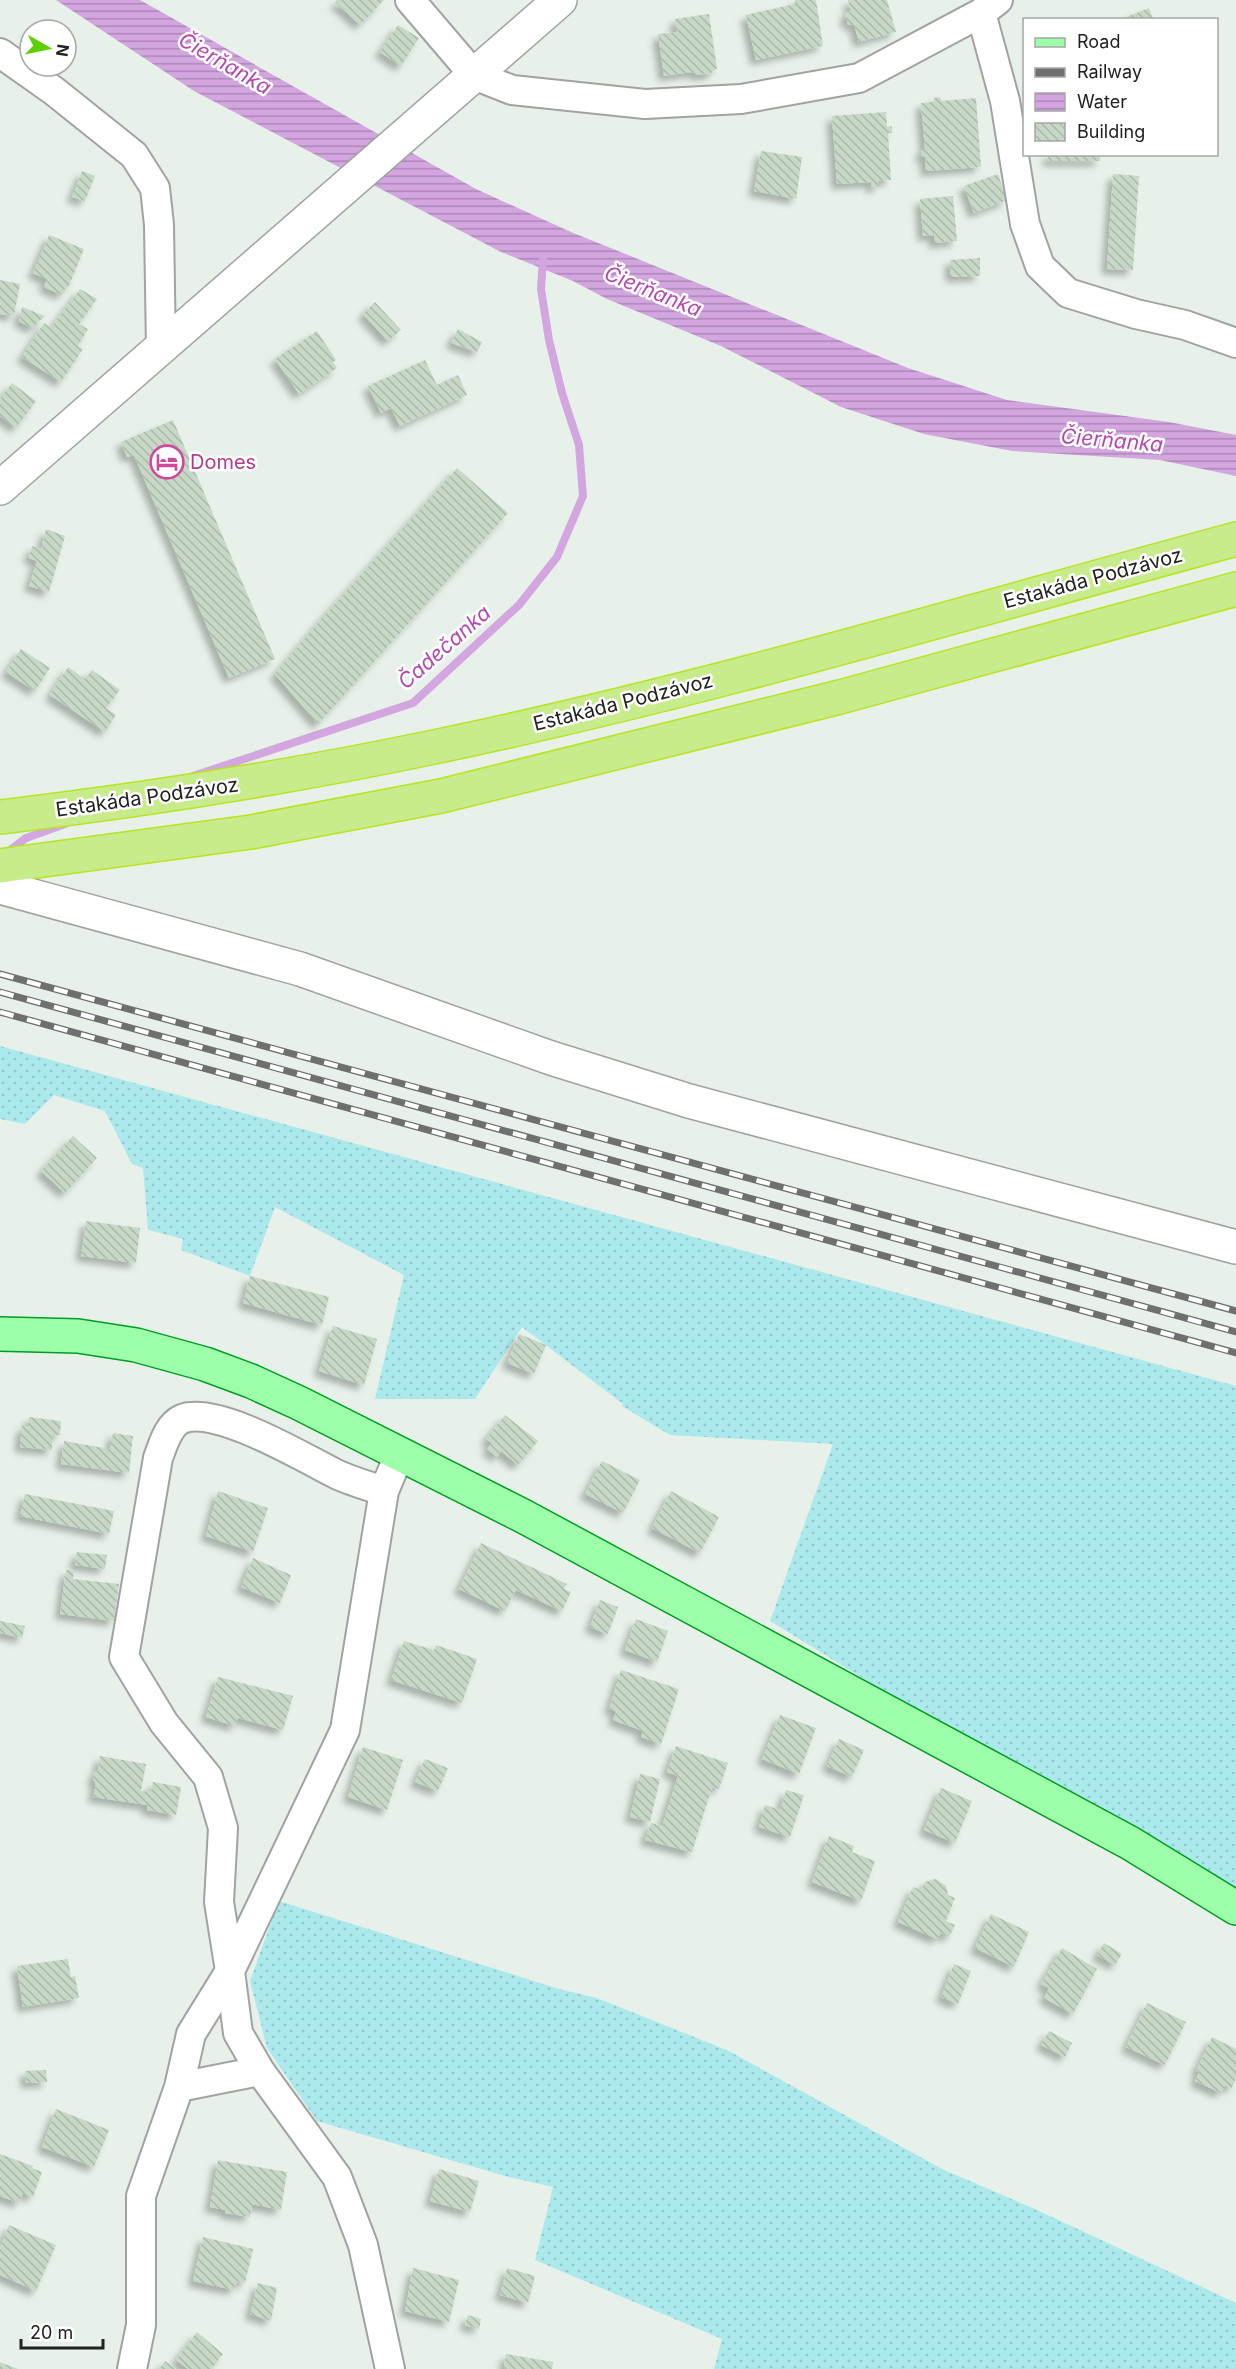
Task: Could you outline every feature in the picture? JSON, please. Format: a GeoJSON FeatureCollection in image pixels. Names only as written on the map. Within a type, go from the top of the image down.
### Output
{"type":"FeatureCollection","features":[{"type":"Feature","properties":{"kind":"highway","name":"Estakáda Podzávoz"},"geometry":{"type":"LineString","coordinates":[[0,817],[257,782],[436,747],[659,694],[1236,539]]}},
{"type":"Feature","properties":{"kind":"highway"},"geometry":{"type":"LineString","coordinates":[[0,866],[251,832],[441,796],[840,697],[1236,589]]}},
{"type":"Feature","properties":{"kind":"main road"},"geometry":{"type":"LineString","coordinates":[[0,1334],[45,1334],[96,1338],[169,1353],[251,1381],[400,1453],[651,1584],[1130,1843],[1236,1908]]}},
{"type":"Feature","properties":{"kind":"street"},"geometry":{"type":"LineString","coordinates":[[410,0],[474,75],[512,90],[645,104],[741,99],[859,78],[989,6],[1025,224],[1040,266],[1068,293],[1136,314],[1185,325],[1236,343]]}},
{"type":"Feature","properties":{"kind":"street"},"geometry":{"type":"LineString","coordinates":[[0,488],[560,0]]}},
{"type":"Feature","properties":{"kind":"street"},"geometry":{"type":"LineString","coordinates":[[0,53],[54,91],[134,155],[155,189],[159,225],[161,349]]}},
{"type":"Feature","properties":{"kind":"street"},"geometry":{"type":"LineString","coordinates":[[0,887],[300,969],[551,1058],[689,1101],[1236,1247]]}},
{"type":"Feature","properties":{"kind":"street"},"geometry":{"type":"LineString","coordinates":[[384,1491],[339,1476],[266,1438],[213,1419],[182,1419],[166,1436],[158,1458],[124,1657],[164,1723],[208,1777],[223,1828],[219,1902],[238,2033],[260,2071],[337,2177],[363,2245],[390,2369]]}},
{"type":"Feature","properties":{"kind":"street"},"geometry":{"type":"LineString","coordinates":[[132,2369],[141,2325],[141,2196],[179,2087],[191,2034],[230,1971],[345,1730],[384,1491],[400,1453]]}},
{"type":"Feature","properties":{"kind":"street"},"geometry":{"type":"LineString","coordinates":[[179,2087],[260,2071]]}},
{"type":"Feature","properties":{"kind":"shaded area"},"geometry":{"type":"Polygon","coordinates":[[[0,1046],[1236,1386],[1236,1908],[770,1621],[833,1444],[670,1435],[622,1406],[623,1404],[522,1327],[475,1399],[375,1399],[404,1275],[275,1207],[250,1276],[181,1250],[183,1239],[148,1230],[143,1168],[132,1164],[105,1111],[54,1095],[25,1124],[0,1119],[0,1046]]]}},
{"type":"Feature","properties":{"kind":"shaded area"},"geometry":{"type":"Polygon","coordinates":[[[279,1901],[559,1989],[597,1998],[729,2051],[942,2169],[1035,2209],[1236,2303],[1236,2369],[714,2369],[722,2339],[535,2260],[553,2187],[505,2176],[317,2121],[267,2048],[250,1981],[279,1901]]]}},
{"type":"Feature","properties":{"kind":"water","name":"Čierňanka"},"geometry":{"type":"Polygon","coordinates":[[[56,0],[140,0],[476,189],[571,232],[908,368],[1007,400],[1169,422],[1236,435],[1236,476],[1160,460],[1012,451],[924,434],[841,407],[721,346],[499,251],[194,91],[56,0]]]}},
{"type":"Feature","properties":{"kind":"building"},"geometry":{"type":"Polygon","coordinates":[[[337,0],[384,0],[360,25],[335,2],[337,0]]]}},
{"type":"Feature","properties":{"kind":"building"},"geometry":{"type":"Polygon","coordinates":[[[795,0],[816,0],[823,46],[756,60],[746,15],[795,4],[795,0]]]}},
{"type":"Feature","properties":{"kind":"building"},"geometry":{"type":"Polygon","coordinates":[[[848,0],[887,0],[896,32],[859,42],[854,24],[848,25],[845,13],[851,11],[848,0]]]}},
{"type":"Feature","properties":{"kind":"building"},"geometry":{"type":"Polygon","coordinates":[[[1149,8],[1153,18],[1124,18],[1149,8]]]}},
{"type":"Feature","properties":{"kind":"building"},"geometry":{"type":"Polygon","coordinates":[[[709,14],[717,68],[710,74],[699,75],[692,72],[664,76],[658,34],[677,32],[675,19],[709,14]]]}},
{"type":"Feature","properties":{"kind":"building"},"geometry":{"type":"Polygon","coordinates":[[[398,25],[419,38],[401,66],[380,52],[398,25]]]}},
{"type":"Feature","properties":{"kind":"building"},"geometry":{"type":"Polygon","coordinates":[[[940,97],[941,101],[976,98],[981,167],[926,171],[925,157],[921,157],[921,150],[925,150],[921,103],[934,102],[934,98],[940,97]]]}},
{"type":"Feature","properties":{"kind":"building"},"geometry":{"type":"Polygon","coordinates":[[[886,112],[887,127],[892,126],[892,133],[888,133],[891,180],[878,181],[879,187],[872,188],[871,182],[837,184],[832,116],[886,112]]]}},
{"type":"Feature","properties":{"kind":"building"},"geometry":{"type":"Polygon","coordinates":[[[761,151],[802,157],[796,199],[754,191],[761,151]]]}},
{"type":"Feature","properties":{"kind":"building"},"geometry":{"type":"Polygon","coordinates":[[[1048,156],[1100,156],[1100,161],[1048,161],[1048,156]]]}},
{"type":"Feature","properties":{"kind":"building"},"geometry":{"type":"Polygon","coordinates":[[[82,171],[95,176],[85,201],[72,197],[82,171]]]}},
{"type":"Feature","properties":{"kind":"building"},"geometry":{"type":"Polygon","coordinates":[[[998,174],[1007,200],[974,213],[964,186],[998,174]]]}},
{"type":"Feature","properties":{"kind":"building"},"geometry":{"type":"Polygon","coordinates":[[[1113,174],[1139,176],[1133,270],[1107,269],[1113,174]]]}},
{"type":"Feature","properties":{"kind":"building"},"geometry":{"type":"Polygon","coordinates":[[[953,196],[957,241],[934,243],[934,235],[923,236],[920,199],[953,196]]]}},
{"type":"Feature","properties":{"kind":"building"},"geometry":{"type":"Polygon","coordinates":[[[49,235],[84,249],[68,288],[66,287],[62,295],[44,287],[47,279],[33,273],[49,235]]]}},
{"type":"Feature","properties":{"kind":"building"},"geometry":{"type":"Polygon","coordinates":[[[980,258],[980,276],[951,277],[950,260],[980,258]]]}},
{"type":"Feature","properties":{"kind":"building"},"geometry":{"type":"Polygon","coordinates":[[[0,280],[20,284],[14,316],[0,314],[0,280]]]}},
{"type":"Feature","properties":{"kind":"building"},"geometry":{"type":"Polygon","coordinates":[[[80,289],[97,299],[79,324],[88,329],[78,346],[83,349],[61,382],[22,357],[44,323],[51,328],[80,289]]]}},
{"type":"Feature","properties":{"kind":"building"},"geometry":{"type":"Polygon","coordinates":[[[375,302],[401,330],[388,341],[363,314],[375,302]]]}},
{"type":"Feature","properties":{"kind":"building"},"geometry":{"type":"Polygon","coordinates":[[[22,307],[45,316],[32,328],[19,321],[22,307]]]}},
{"type":"Feature","properties":{"kind":"building"},"geometry":{"type":"Polygon","coordinates":[[[458,329],[482,342],[477,352],[451,343],[458,329]]]}},
{"type":"Feature","properties":{"kind":"building"},"geometry":{"type":"Polygon","coordinates":[[[317,331],[336,360],[333,362],[337,368],[299,394],[275,359],[317,331]]]}},
{"type":"Feature","properties":{"kind":"building"},"geometry":{"type":"Polygon","coordinates":[[[425,360],[437,385],[458,375],[467,395],[400,426],[391,408],[381,413],[368,386],[425,360]]]}},
{"type":"Feature","properties":{"kind":"building"},"geometry":{"type":"Polygon","coordinates":[[[12,383],[36,401],[16,428],[0,416],[0,399],[12,383]]]}},
{"type":"Feature","properties":{"kind":"building"},"geometry":{"type":"Polygon","coordinates":[[[173,420],[275,659],[229,678],[134,455],[127,457],[121,442],[173,420]]]}},
{"type":"Feature","properties":{"kind":"building"},"geometry":{"type":"Polygon","coordinates":[[[457,468],[508,513],[318,724],[275,674],[322,618],[457,468]]]}},
{"type":"Feature","properties":{"kind":"building"},"geometry":{"type":"Polygon","coordinates":[[[46,529],[65,536],[49,592],[29,586],[37,561],[29,558],[32,546],[41,549],[46,529]]]}},
{"type":"Feature","properties":{"kind":"building"},"geometry":{"type":"Polygon","coordinates":[[[21,649],[50,668],[35,691],[6,672],[21,649]]]}},
{"type":"Feature","properties":{"kind":"building"},"geometry":{"type":"Polygon","coordinates":[[[68,667],[85,679],[92,670],[120,690],[106,708],[116,715],[105,732],[50,695],[68,667]]]}},
{"type":"Feature","properties":{"kind":"building"},"geometry":{"type":"Polygon","coordinates":[[[73,1136],[97,1158],[65,1193],[41,1171],[73,1136]]]}},
{"type":"Feature","properties":{"kind":"building"},"geometry":{"type":"Polygon","coordinates":[[[86,1221],[140,1228],[136,1263],[81,1256],[86,1221]]]}},
{"type":"Feature","properties":{"kind":"building"},"geometry":{"type":"Polygon","coordinates":[[[250,1276],[329,1297],[322,1325],[243,1303],[250,1276]]]}},
{"type":"Feature","properties":{"kind":"building"},"geometry":{"type":"Polygon","coordinates":[[[333,1326],[377,1339],[364,1385],[319,1371],[333,1326]]]}},
{"type":"Feature","properties":{"kind":"building"},"geometry":{"type":"Polygon","coordinates":[[[519,1334],[546,1345],[534,1374],[507,1363],[519,1334]]]}},
{"type":"Feature","properties":{"kind":"building"},"geometry":{"type":"Polygon","coordinates":[[[505,1415],[538,1441],[518,1465],[501,1451],[497,1457],[487,1449],[492,1443],[486,1439],[505,1415]]]}},
{"type":"Feature","properties":{"kind":"building"},"geometry":{"type":"Polygon","coordinates":[[[29,1417],[61,1421],[60,1435],[53,1435],[52,1450],[20,1447],[22,1426],[28,1427],[29,1417]]]}},
{"type":"Feature","properties":{"kind":"building"},"geometry":{"type":"Polygon","coordinates":[[[113,1433],[133,1436],[129,1473],[61,1464],[64,1441],[110,1449],[113,1433]]]}},
{"type":"Feature","properties":{"kind":"building"},"geometry":{"type":"Polygon","coordinates":[[[602,1461],[640,1480],[623,1513],[585,1494],[602,1461]]]}},
{"type":"Feature","properties":{"kind":"building"},"geometry":{"type":"Polygon","coordinates":[[[218,1491],[268,1508],[253,1552],[206,1536],[218,1491]]]}},
{"type":"Feature","properties":{"kind":"building"},"geometry":{"type":"Polygon","coordinates":[[[671,1491],[719,1517],[700,1553],[652,1528],[671,1491]]]}},
{"type":"Feature","properties":{"kind":"building"},"geometry":{"type":"Polygon","coordinates":[[[25,1494],[114,1511],[109,1534],[20,1516],[25,1494]]]}},
{"type":"Feature","properties":{"kind":"building"},"geometry":{"type":"Polygon","coordinates":[[[481,1543],[567,1584],[564,1589],[571,1592],[562,1611],[516,1590],[505,1611],[459,1589],[481,1543]]]}},
{"type":"Feature","properties":{"kind":"building"},"geometry":{"type":"Polygon","coordinates":[[[77,1552],[107,1555],[105,1569],[75,1565],[77,1552]]]}},
{"type":"Feature","properties":{"kind":"building"},"geometry":{"type":"Polygon","coordinates":[[[253,1558],[291,1575],[280,1603],[241,1587],[253,1558]]]}},
{"type":"Feature","properties":{"kind":"building"},"geometry":{"type":"Polygon","coordinates":[[[66,1570],[74,1571],[73,1579],[119,1584],[114,1621],[60,1614],[66,1570]]]}},
{"type":"Feature","properties":{"kind":"building"},"geometry":{"type":"Polygon","coordinates":[[[600,1600],[618,1607],[608,1634],[590,1627],[600,1600]]]}},
{"type":"Feature","properties":{"kind":"building"},"geometry":{"type":"Polygon","coordinates":[[[636,1619],[668,1631],[657,1662],[625,1650],[636,1619]]]}},
{"type":"Feature","properties":{"kind":"building"},"geometry":{"type":"Polygon","coordinates":[[[0,1621],[25,1626],[22,1638],[0,1633],[0,1621]]]}},
{"type":"Feature","properties":{"kind":"building"},"geometry":{"type":"Polygon","coordinates":[[[404,1641],[434,1650],[436,1645],[477,1659],[462,1703],[391,1680],[404,1641]]]}},
{"type":"Feature","properties":{"kind":"building"},"geometry":{"type":"Polygon","coordinates":[[[621,1670],[679,1689],[661,1744],[641,1737],[643,1731],[613,1720],[616,1711],[609,1709],[621,1670]]]}},
{"type":"Feature","properties":{"kind":"building"},"geometry":{"type":"Polygon","coordinates":[[[218,1677],[293,1696],[283,1730],[238,1718],[235,1726],[206,1717],[218,1677]]]}},
{"type":"Feature","properties":{"kind":"building"},"geometry":{"type":"Polygon","coordinates":[[[780,1715],[816,1728],[799,1774],[762,1759],[780,1715]]]}},
{"type":"Feature","properties":{"kind":"building"},"geometry":{"type":"Polygon","coordinates":[[[839,1739],[864,1750],[852,1777],[827,1766],[839,1739]]]}},
{"type":"Feature","properties":{"kind":"building"},"geometry":{"type":"Polygon","coordinates":[[[676,1746],[728,1763],[719,1789],[712,1787],[692,1852],[645,1840],[651,1823],[662,1826],[678,1776],[667,1772],[676,1746]]]}},
{"type":"Feature","properties":{"kind":"building"},"geometry":{"type":"Polygon","coordinates":[[[363,1747],[403,1760],[387,1810],[348,1797],[363,1747]]]}},
{"type":"Feature","properties":{"kind":"building"},"geometry":{"type":"Polygon","coordinates":[[[100,1756],[146,1764],[141,1791],[151,1792],[153,1782],[181,1787],[176,1815],[147,1810],[148,1805],[93,1797],[96,1784],[93,1779],[94,1773],[98,1769],[100,1756]]]}},
{"type":"Feature","properties":{"kind":"building"},"geometry":{"type":"Polygon","coordinates":[[[425,1759],[448,1768],[438,1791],[415,1782],[425,1759]]]}},
{"type":"Feature","properties":{"kind":"building"},"geometry":{"type":"Polygon","coordinates":[[[640,1774],[660,1779],[650,1822],[630,1817],[640,1774]]]}},
{"type":"Feature","properties":{"kind":"building"},"geometry":{"type":"Polygon","coordinates":[[[941,1788],[972,1801],[955,1843],[924,1830],[941,1788]]]}},
{"type":"Feature","properties":{"kind":"building"},"geometry":{"type":"Polygon","coordinates":[[[786,1790],[804,1795],[790,1837],[759,1827],[765,1805],[780,1810],[786,1790]]]}},
{"type":"Feature","properties":{"kind":"building"},"geometry":{"type":"Polygon","coordinates":[[[829,1836],[854,1846],[852,1852],[875,1861],[861,1901],[812,1882],[829,1836]]]}},
{"type":"Feature","properties":{"kind":"building"},"geometry":{"type":"Polygon","coordinates":[[[936,1879],[946,1886],[948,1895],[955,1898],[946,1921],[955,1925],[949,1937],[941,1933],[937,1939],[898,1922],[913,1887],[921,1890],[925,1882],[936,1879]]]}},
{"type":"Feature","properties":{"kind":"building"},"geometry":{"type":"Polygon","coordinates":[[[991,1914],[1029,1932],[1014,1967],[975,1948],[991,1914]]]}},
{"type":"Feature","properties":{"kind":"building"},"geometry":{"type":"Polygon","coordinates":[[[1104,1943],[1122,1954],[1115,1965],[1097,1955],[1104,1943]]]}},
{"type":"Feature","properties":{"kind":"building"},"geometry":{"type":"Polygon","coordinates":[[[1062,1948],[1097,1969],[1073,2014],[1044,1998],[1049,1988],[1041,1984],[1062,1948]]]}},
{"type":"Feature","properties":{"kind":"building"},"geometry":{"type":"Polygon","coordinates":[[[68,1959],[71,1977],[75,1976],[79,1998],[23,2007],[17,1966],[68,1959]]]}},
{"type":"Feature","properties":{"kind":"building"},"geometry":{"type":"Polygon","coordinates":[[[954,1964],[971,1971],[958,2004],[941,1997],[954,1964]]]}},
{"type":"Feature","properties":{"kind":"building"},"geometry":{"type":"Polygon","coordinates":[[[1147,2003],[1186,2022],[1165,2065],[1126,2047],[1147,2003]]]}},
{"type":"Feature","properties":{"kind":"building"},"geometry":{"type":"Polygon","coordinates":[[[1049,2031],[1072,2043],[1065,2057],[1041,2045],[1049,2031]]]}},
{"type":"Feature","properties":{"kind":"building"},"geometry":{"type":"Polygon","coordinates":[[[1212,2037],[1236,2049],[1236,2078],[1232,2088],[1225,2085],[1221,2093],[1195,2081],[1199,2072],[1196,2071],[1212,2037]]]}},
{"type":"Feature","properties":{"kind":"building"},"geometry":{"type":"Polygon","coordinates":[[[46,2070],[47,2082],[26,2083],[25,2071],[46,2070]]]}},
{"type":"Feature","properties":{"kind":"building"},"geometry":{"type":"Polygon","coordinates":[[[56,2109],[109,2130],[94,2167],[42,2147],[56,2109]]]}},
{"type":"Feature","properties":{"kind":"building"},"geometry":{"type":"Polygon","coordinates":[[[0,2154],[33,2166],[32,2168],[42,2172],[33,2197],[23,2193],[19,2203],[0,2196],[0,2154]]]}},
{"type":"Feature","properties":{"kind":"building"},"geometry":{"type":"Polygon","coordinates":[[[218,2160],[287,2172],[281,2210],[252,2204],[250,2217],[225,2213],[226,2210],[210,2207],[218,2160]]]}},
{"type":"Feature","properties":{"kind":"building"},"geometry":{"type":"Polygon","coordinates":[[[439,2169],[479,2181],[470,2212],[430,2201],[439,2169]]]}},
{"type":"Feature","properties":{"kind":"building"},"geometry":{"type":"Polygon","coordinates":[[[9,2225],[56,2245],[36,2291],[0,2275],[0,2247],[9,2225]]]}},
{"type":"Feature","properties":{"kind":"building"},"geometry":{"type":"Polygon","coordinates":[[[203,2237],[253,2249],[245,2283],[237,2281],[234,2290],[193,2281],[203,2237]]]}},
{"type":"Feature","properties":{"kind":"building"},"geometry":{"type":"Polygon","coordinates":[[[413,2268],[459,2280],[449,2322],[405,2311],[413,2268]]]}},
{"type":"Feature","properties":{"kind":"building"},"geometry":{"type":"Polygon","coordinates":[[[507,2268],[535,2276],[528,2303],[500,2295],[507,2268]]]}},
{"type":"Feature","properties":{"kind":"building"},"geometry":{"type":"Polygon","coordinates":[[[258,2283],[277,2288],[271,2321],[250,2314],[258,2283]]]}},
{"type":"Feature","properties":{"kind":"building"},"geometry":{"type":"Polygon","coordinates":[[[468,2315],[481,2319],[479,2329],[465,2325],[468,2315]]]}},
{"type":"Feature","properties":{"kind":"building"},"geometry":{"type":"Polygon","coordinates":[[[197,2332],[223,2354],[211,2369],[188,2369],[176,2360],[197,2332]]]}},
{"type":"Feature","properties":{"kind":"building"},"geometry":{"type":"Polygon","coordinates":[[[506,2354],[553,2362],[552,2369],[504,2369],[506,2354]]]}},
{"type":"Feature","properties":{"kind":"building"},"geometry":{"type":"Polygon","coordinates":[[[165,2361],[176,2369],[159,2369],[165,2361]]]}},
{"type":"Feature","properties":{"kind":"building"},"geometry":{"type":"Polygon","coordinates":[[[0,2362],[18,2369],[0,2369],[0,2362]]]}},
{"type":"Feature","properties":{"kind":"waterway","name":"Čadečanka"},"geometry":{"type":"LineString","coordinates":[[193,776],[413,703],[519,605],[557,557],[583,496],[579,445],[562,393],[549,340],[541,289],[543,259]]}},
{"type":"Feature","properties":{"kind":"waterway","name":"Čadečanka"},"geometry":{"type":"LineString","coordinates":[[5,854],[26,838],[65,824]]}},
{"type":"Feature","properties":{"kind":"railway"},"geometry":{"type":"LineString","coordinates":[[0,974],[1236,1311]]}},
{"type":"Feature","properties":{"kind":"railway"},"geometry":{"type":"LineString","coordinates":[[0,992],[1236,1332]]}},
{"type":"Feature","properties":{"kind":"railway"},"geometry":{"type":"LineString","coordinates":[[0,1012],[1236,1353]]}},
{"type":"Feature","properties":{"kind":"place","name":"Domes"},"geometry":{"type":"Point","coordinates":[167,462]}}]}
